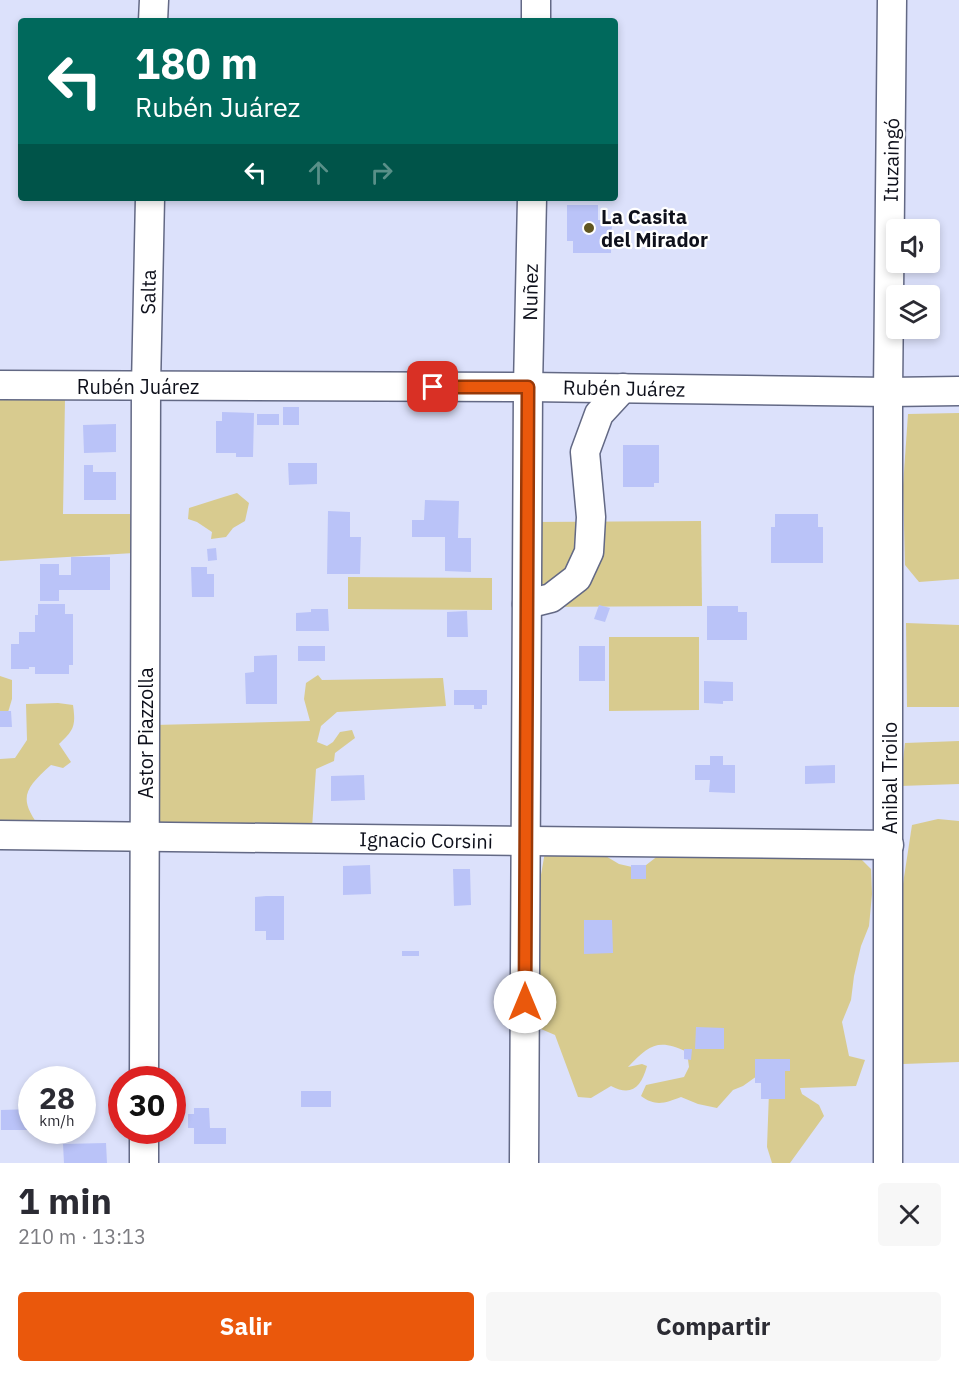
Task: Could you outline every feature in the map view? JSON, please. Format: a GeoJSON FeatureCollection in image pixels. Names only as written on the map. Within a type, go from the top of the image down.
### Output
{"type":"FeatureCollection","features":[{"type":"Feature","properties":{"kind":"street"},"geometry":{"type":"LineString","coordinates":[[153,18],[154,0]]}},
{"type":"Feature","properties":{"kind":"street"},"geometry":{"type":"LineString","coordinates":[[536,0],[536,18]]}},
{"type":"Feature","properties":{"kind":"street","name":"Ituzaingó"},"geometry":{"type":"LineString","coordinates":[[888,392],[892,0]]}},
{"type":"Feature","properties":{"kind":"street","name":"Salta"},"geometry":{"type":"LineString","coordinates":[[146,387],[150,201]]}},
{"type":"Feature","properties":{"kind":"street","name":"Nuñez"},"geometry":{"type":"LineString","coordinates":[[524,1163],[528,387],[532,201]]}},
{"type":"Feature","properties":{"kind":"street","name":"Rubén Juárez"},"geometry":{"type":"LineString","coordinates":[[0,385],[959,391]]}},
{"type":"Feature","properties":{"kind":"street","name":"Astor Piazzolla"},"geometry":{"type":"LineString","coordinates":[[144,1066],[146,387]]}},
{"type":"Feature","properties":{"kind":"street"},"geometry":{"type":"LineString","coordinates":[[527,604],[551,597],[577,578],[589,552],[591,517],[585,452],[599,414],[623,388]]}},
{"type":"Feature","properties":{"kind":"street","name":"Anibal Troilo"},"geometry":{"type":"LineString","coordinates":[[885,1161],[889,845],[888,392]]}},
{"type":"Feature","properties":{"kind":"street","name":"Ignacio Corsini"},"geometry":{"type":"LineString","coordinates":[[0,835],[889,845]]}},
{"type":"Feature","properties":{"kind":"street"},"geometry":{"type":"LineString","coordinates":[[144,1144],[144,1163]]}},
{"type":"Feature","properties":{"kind":"shaded area"},"geometry":{"type":"Polygon","coordinates":[[[0,397],[65,399],[63,514],[130,514],[134,553],[0,561],[0,397]]]}},
{"type":"Feature","properties":{"kind":"shaded area"},"geometry":{"type":"Polygon","coordinates":[[[959,413],[959,579],[919,582],[905,565],[903,486],[908,414],[959,413]]]}},
{"type":"Feature","properties":{"kind":"shaded area"},"geometry":{"type":"Polygon","coordinates":[[[237,493],[249,503],[245,521],[233,528],[226,537],[211,539],[212,532],[188,519],[189,508],[237,493]]]}},
{"type":"Feature","properties":{"kind":"shaded area"},"geometry":{"type":"Polygon","coordinates":[[[701,521],[702,606],[535,607],[534,522],[701,521]]]}},
{"type":"Feature","properties":{"kind":"shaded area"},"geometry":{"type":"Polygon","coordinates":[[[348,577],[492,578],[492,610],[348,609],[348,577]]]}},
{"type":"Feature","properties":{"kind":"shaded area"},"geometry":{"type":"Polygon","coordinates":[[[906,623],[959,625],[959,707],[907,707],[906,623]]]}},
{"type":"Feature","properties":{"kind":"shaded area"},"geometry":{"type":"Polygon","coordinates":[[[609,637],[699,637],[699,710],[609,711],[609,637]]]}},
{"type":"Feature","properties":{"kind":"shaded area"},"geometry":{"type":"Polygon","coordinates":[[[318,675],[322,680],[443,678],[446,706],[337,712],[321,726],[317,742],[327,746],[340,732],[352,730],[355,738],[335,753],[334,761],[316,769],[312,828],[156,830],[154,725],[310,721],[304,699],[306,683],[318,675]]]}},
{"type":"Feature","properties":{"kind":"shaded area"},"geometry":{"type":"Polygon","coordinates":[[[0,676],[12,680],[12,699],[6,719],[0,719],[0,676]]]}},
{"type":"Feature","properties":{"kind":"shaded area"},"geometry":{"type":"Polygon","coordinates":[[[26,704],[73,705],[73,727],[59,744],[71,762],[63,768],[51,765],[34,781],[27,795],[29,810],[42,830],[0,828],[0,759],[15,758],[27,740],[26,704]]]}},
{"type":"Feature","properties":{"kind":"shaded area"},"geometry":{"type":"Polygon","coordinates":[[[959,741],[959,784],[900,786],[905,743],[959,741]]]}},
{"type":"Feature","properties":{"kind":"shaded area"},"geometry":{"type":"Polygon","coordinates":[[[938,819],[959,821],[959,1062],[903,1064],[901,897],[912,825],[938,819]]]}},
{"type":"Feature","properties":{"kind":"shaded area"},"geometry":{"type":"Polygon","coordinates":[[[546,846],[599,852],[619,864],[641,869],[659,855],[858,856],[871,869],[872,894],[869,926],[861,946],[851,1000],[842,1022],[849,1056],[865,1060],[856,1086],[800,1088],[802,1094],[819,1105],[824,1116],[790,1163],[772,1163],[767,1147],[769,1092],[757,1076],[733,1090],[717,1108],[681,1097],[656,1103],[641,1096],[646,1085],[684,1077],[689,1067],[687,1052],[668,1045],[648,1049],[628,1067],[642,1064],[647,1066],[642,1080],[635,1088],[625,1090],[611,1086],[591,1098],[578,1097],[555,1035],[534,1026],[530,938],[546,846]]]}},
{"type":"Feature","properties":{"kind":"building","name":"La Casita del Mirador"},"geometry":{"type":"Polygon","coordinates":[[[567,205],[598,205],[598,220],[612,220],[611,253],[573,253],[573,241],[567,241],[567,205]]]}},
{"type":"Feature","properties":{"kind":"building"},"geometry":{"type":"Polygon","coordinates":[[[283,407],[299,407],[299,425],[283,425],[283,407]]]}},
{"type":"Feature","properties":{"kind":"building"},"geometry":{"type":"Polygon","coordinates":[[[222,412],[254,413],[253,457],[236,457],[236,453],[216,453],[216,421],[222,421],[222,412]]]}},
{"type":"Feature","properties":{"kind":"building"},"geometry":{"type":"Polygon","coordinates":[[[257,414],[279,414],[279,425],[257,425],[257,414]]]}},
{"type":"Feature","properties":{"kind":"building"},"geometry":{"type":"Polygon","coordinates":[[[116,424],[116,452],[84,453],[83,425],[116,424]]]}},
{"type":"Feature","properties":{"kind":"building"},"geometry":{"type":"Polygon","coordinates":[[[623,445],[659,445],[659,483],[654,483],[654,487],[623,487],[623,445]]]}},
{"type":"Feature","properties":{"kind":"building"},"geometry":{"type":"Polygon","coordinates":[[[288,463],[317,463],[317,484],[289,485],[288,463]]]}},
{"type":"Feature","properties":{"kind":"building"},"geometry":{"type":"Polygon","coordinates":[[[84,465],[93,465],[93,472],[116,472],[116,500],[84,500],[84,465]]]}},
{"type":"Feature","properties":{"kind":"building"},"geometry":{"type":"Polygon","coordinates":[[[425,500],[459,501],[458,538],[471,538],[471,572],[445,571],[445,537],[412,537],[412,520],[424,520],[425,500]]]}},
{"type":"Feature","properties":{"kind":"building"},"geometry":{"type":"Polygon","coordinates":[[[328,511],[350,512],[350,537],[361,537],[360,574],[327,574],[328,511]]]}},
{"type":"Feature","properties":{"kind":"building"},"geometry":{"type":"Polygon","coordinates":[[[775,514],[818,514],[818,527],[823,527],[823,563],[771,563],[771,527],[775,527],[775,514]]]}},
{"type":"Feature","properties":{"kind":"building"},"geometry":{"type":"Polygon","coordinates":[[[216,548],[217,560],[208,561],[207,549],[216,548]]]}},
{"type":"Feature","properties":{"kind":"building"},"geometry":{"type":"Polygon","coordinates":[[[71,557],[110,557],[110,590],[59,590],[59,601],[40,601],[40,564],[59,564],[59,575],[71,575],[71,557]]]}},
{"type":"Feature","properties":{"kind":"building"},"geometry":{"type":"Polygon","coordinates":[[[191,567],[207,567],[207,574],[214,574],[214,597],[192,597],[191,567]]]}},
{"type":"Feature","properties":{"kind":"building"},"geometry":{"type":"Polygon","coordinates":[[[38,604],[65,604],[65,614],[73,614],[73,665],[69,665],[69,674],[35,674],[35,667],[11,669],[11,644],[19,644],[19,632],[35,632],[35,615],[38,615],[38,604]]]}},
{"type":"Feature","properties":{"kind":"building"},"geometry":{"type":"Polygon","coordinates":[[[599,605],[610,608],[605,622],[594,619],[599,605]]]}},
{"type":"Feature","properties":{"kind":"building"},"geometry":{"type":"Polygon","coordinates":[[[707,606],[738,606],[738,612],[747,612],[747,640],[707,640],[707,606]]]}},
{"type":"Feature","properties":{"kind":"building"},"geometry":{"type":"Polygon","coordinates":[[[311,609],[328,609],[329,631],[296,631],[296,613],[311,612],[311,609]]]}},
{"type":"Feature","properties":{"kind":"building"},"geometry":{"type":"Polygon","coordinates":[[[467,611],[468,637],[447,637],[447,612],[467,611]]]}},
{"type":"Feature","properties":{"kind":"building"},"geometry":{"type":"Polygon","coordinates":[[[298,646],[325,646],[325,661],[298,661],[298,646]]]}},
{"type":"Feature","properties":{"kind":"building"},"geometry":{"type":"Polygon","coordinates":[[[579,646],[605,646],[605,681],[579,681],[579,646]]]}},
{"type":"Feature","properties":{"kind":"building"},"geometry":{"type":"Polygon","coordinates":[[[277,655],[277,704],[246,704],[245,673],[254,672],[254,656],[277,655]]]}},
{"type":"Feature","properties":{"kind":"building"},"geometry":{"type":"Polygon","coordinates":[[[704,681],[733,682],[733,701],[723,701],[723,704],[704,703],[704,681]]]}},
{"type":"Feature","properties":{"kind":"building"},"geometry":{"type":"Polygon","coordinates":[[[454,690],[487,690],[487,705],[482,705],[482,709],[474,709],[474,705],[454,705],[454,690]]]}},
{"type":"Feature","properties":{"kind":"building"},"geometry":{"type":"Polygon","coordinates":[[[0,711],[11,711],[12,727],[0,727],[0,711]]]}},
{"type":"Feature","properties":{"kind":"building"},"geometry":{"type":"Polygon","coordinates":[[[710,756],[723,756],[723,765],[735,765],[735,793],[709,792],[710,780],[695,780],[695,765],[710,765],[710,756]]]}},
{"type":"Feature","properties":{"kind":"building"},"geometry":{"type":"Polygon","coordinates":[[[835,765],[835,783],[805,784],[805,766],[835,765]]]}},
{"type":"Feature","properties":{"kind":"building"},"geometry":{"type":"Polygon","coordinates":[[[364,775],[365,800],[331,801],[331,776],[364,775]]]}},
{"type":"Feature","properties":{"kind":"building"},"geometry":{"type":"Polygon","coordinates":[[[370,865],[371,894],[343,895],[343,866],[370,865]]]}},
{"type":"Feature","properties":{"kind":"building"},"geometry":{"type":"Polygon","coordinates":[[[631,865],[646,865],[646,879],[631,879],[631,865]]]}},
{"type":"Feature","properties":{"kind":"building"},"geometry":{"type":"Polygon","coordinates":[[[453,869],[470,869],[471,905],[454,906],[453,869]]]}},
{"type":"Feature","properties":{"kind":"building"},"geometry":{"type":"Polygon","coordinates":[[[284,896],[284,940],[266,940],[266,931],[255,931],[255,897],[284,896]]]}},
{"type":"Feature","properties":{"kind":"building"},"geometry":{"type":"Polygon","coordinates":[[[584,920],[612,920],[613,953],[584,954],[584,920]]]}},
{"type":"Feature","properties":{"kind":"building"},"geometry":{"type":"Polygon","coordinates":[[[402,951],[419,951],[419,956],[402,956],[402,951]]]}},
{"type":"Feature","properties":{"kind":"building"},"geometry":{"type":"Polygon","coordinates":[[[696,1027],[724,1028],[724,1049],[695,1049],[696,1027]]]}},
{"type":"Feature","properties":{"kind":"building"},"geometry":{"type":"Polygon","coordinates":[[[684,1049],[692,1049],[691,1060],[684,1059],[684,1049]]]}},
{"type":"Feature","properties":{"kind":"building"},"geometry":{"type":"Polygon","coordinates":[[[755,1059],[790,1059],[790,1071],[785,1071],[785,1099],[761,1099],[761,1083],[755,1083],[755,1059]]]}},
{"type":"Feature","properties":{"kind":"building"},"geometry":{"type":"Polygon","coordinates":[[[301,1091],[331,1091],[331,1107],[301,1107],[301,1091]]]}},
{"type":"Feature","properties":{"kind":"building"},"geometry":{"type":"Polygon","coordinates":[[[194,1108],[209,1108],[210,1128],[226,1128],[226,1144],[194,1144],[194,1128],[188,1128],[188,1114],[194,1114],[194,1108]]]}},
{"type":"Feature","properties":{"kind":"building"},"geometry":{"type":"Polygon","coordinates":[[[18,1109],[18,1130],[1,1130],[1,1110],[18,1109]]]}},
{"type":"Feature","properties":{"kind":"building"},"geometry":{"type":"Polygon","coordinates":[[[106,1143],[107,1163],[64,1163],[63,1144],[106,1143]]]}},
{"type":"Feature","properties":{"kind":"place","name":"La Casita del Mirador"},"geometry":{"type":"Point","coordinates":[589,228]}},
{"type":"Feature","properties":{"kind":"route"},"geometry":{"type":"LineString","coordinates":[[433,387],[528,387],[525,1002]]}}]}
